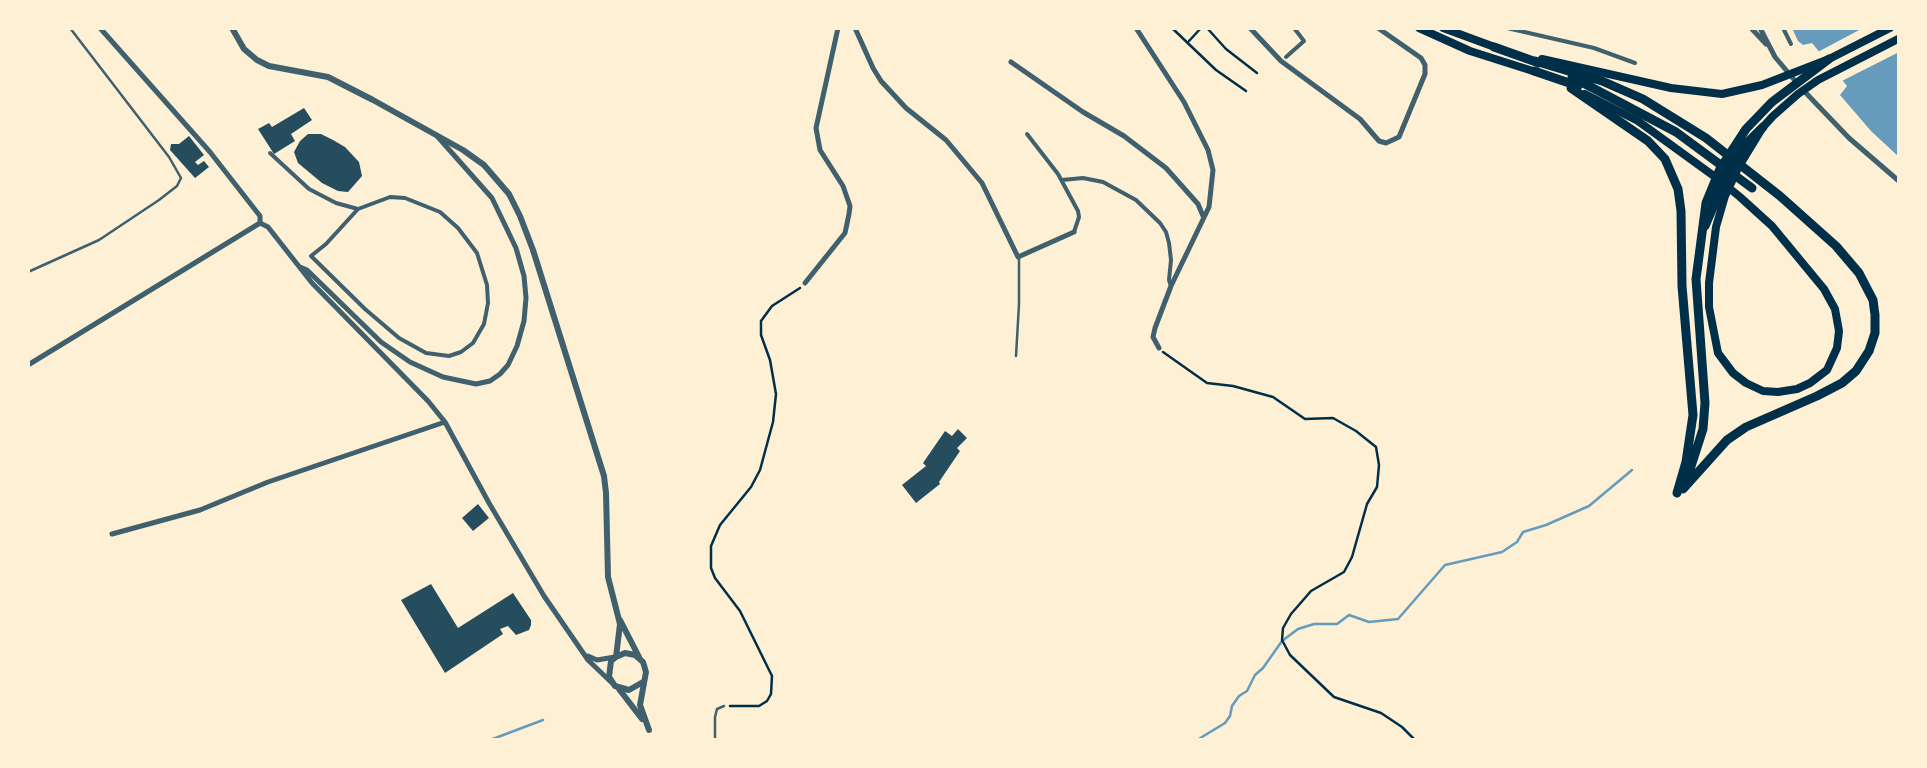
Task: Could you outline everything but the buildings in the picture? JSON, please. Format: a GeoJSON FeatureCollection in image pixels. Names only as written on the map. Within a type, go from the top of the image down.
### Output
{"type":"FeatureCollection","features":[{"type":"Feature","properties":{"kind":"highway"},"geometry":{"type":"LineString","coordinates":[[1494,47],[1622,101],[1676,132],[1752,188]]}},
{"type":"Feature","properties":{"kind":"highway"},"geometry":{"type":"LineString","coordinates":[[1681,492],[1703,429],[1705,403],[1697,311],[1700,242],[1730,152],[1772,102],[1829,59]]}},
{"type":"Feature","properties":{"kind":"highway"},"geometry":{"type":"LineString","coordinates":[[1571,88],[1643,98],[1681,120],[1732,157],[1836,246],[1859,273],[1873,300],[1876,315],[1870,351],[1856,371],[1842,383],[1758,420],[1728,440],[1681,492]]}},
{"type":"Feature","properties":{"kind":"highway"},"geometry":{"type":"LineString","coordinates":[[1594,91],[1665,159],[1678,189],[1694,415],[1681,492]]}},
{"type":"Feature","properties":{"kind":"highway"},"geometry":{"type":"LineString","coordinates":[[1718,192],[1735,161],[1763,127]]}},
{"type":"Feature","properties":{"kind":"main road"},"geometry":{"type":"LineString","coordinates":[[1419,28],[1470,51],[1534,66],[1571,88]]}},
{"type":"Feature","properties":{"kind":"main road"},"geometry":{"type":"LineString","coordinates":[[1443,28],[1494,47],[1671,88],[1722,94],[1749,89],[1829,59],[1890,28]]}},
{"type":"Feature","properties":{"kind":"main road"},"geometry":{"type":"LineString","coordinates":[[1763,127],[1818,80],[1900,38]]}},
{"type":"Feature","properties":{"kind":"main road"},"geometry":{"type":"LineString","coordinates":[[1594,91],[1740,196],[1772,226],[1824,289],[1839,331],[1837,348],[1826,370],[1797,389],[1778,392],[1746,383],[1718,353],[1708,283],[1718,192]]}},
{"type":"Feature","properties":{"kind":"street"},"geometry":{"type":"LineString","coordinates":[[100,28],[210,152],[260,216],[260,223]]}},
{"type":"Feature","properties":{"kind":"street"},"geometry":{"type":"LineString","coordinates":[[232,28],[244,49],[258,60],[269,66],[336,80],[484,165],[509,194],[526,231],[604,476],[608,577],[620,618],[646,672],[640,705],[649,730]]}},
{"type":"Feature","properties":{"kind":"street"},"geometry":{"type":"LineString","coordinates":[[804,283],[845,233],[850,214],[843,186],[820,150],[816,128],[838,28]]}},
{"type":"Feature","properties":{"kind":"street"},"geometry":{"type":"LineString","coordinates":[[855,28],[882,81],[906,108],[946,140],[982,183],[1018,257],[1074,232],[1079,217],[1062,180],[1026,134]]}},
{"type":"Feature","properties":{"kind":"street"},"geometry":{"type":"LineString","coordinates":[[1136,28],[1184,102],[1214,170],[1204,219],[1171,286],[1153,337],[1158,348]]}},
{"type":"Feature","properties":{"kind":"street"},"geometry":{"type":"LineString","coordinates":[[1250,28],[1281,61],[1360,118],[1382,142],[1400,137],[1425,74],[1421,58],[1378,28]]}},
{"type":"Feature","properties":{"kind":"street"},"geometry":{"type":"LineString","coordinates":[[1286,57],[1304,40],[1294,28]]}},
{"type":"Feature","properties":{"kind":"street"},"geometry":{"type":"LineString","coordinates":[[1507,28],[1594,48],[1636,64]]}},
{"type":"Feature","properties":{"kind":"street"},"geometry":{"type":"LineString","coordinates":[[1751,28],[1825,115],[1900,182]]}},
{"type":"Feature","properties":{"kind":"street"},"geometry":{"type":"LineString","coordinates":[[1760,28],[1768,46]]}},
{"type":"Feature","properties":{"kind":"street"},"geometry":{"type":"LineString","coordinates":[[1783,28],[1791,44]]}},
{"type":"Feature","properties":{"kind":"street"},"geometry":{"type":"LineString","coordinates":[[1011,62],[1166,168],[1198,204],[1204,219]]}},
{"type":"Feature","properties":{"kind":"street"},"geometry":{"type":"LineString","coordinates":[[298,266],[307,270],[381,342],[410,362],[443,377],[476,384],[500,374],[517,346],[524,322],[526,298],[520,262],[492,198],[435,134]]}},
{"type":"Feature","properties":{"kind":"street"},"geometry":{"type":"LineString","coordinates":[[270,153],[310,189],[336,202],[358,209],[390,197],[405,198],[440,212],[458,228],[477,252],[488,285],[484,324],[473,343],[449,356],[426,352],[399,338],[311,256],[358,209]]}},
{"type":"Feature","properties":{"kind":"street"},"geometry":{"type":"LineString","coordinates":[[1062,180],[1083,178],[1103,182],[1136,200],[1160,223],[1169,244],[1171,286]]}},
{"type":"Feature","properties":{"kind":"street"},"geometry":{"type":"LineString","coordinates":[[260,223],[445,422],[544,596],[582,651],[619,689],[655,738]]}},
{"type":"Feature","properties":{"kind":"street"},"geometry":{"type":"LineString","coordinates":[[28,364],[260,223]]}},
{"type":"Feature","properties":{"kind":"street"},"geometry":{"type":"LineString","coordinates":[[112,534],[200,510],[268,482],[445,422]]}},
{"type":"Feature","properties":{"kind":"street"},"geometry":{"type":"LineString","coordinates":[[611,682],[609,666],[619,640],[620,618]]}},
{"type":"Feature","properties":{"kind":"street"},"geometry":{"type":"LineString","coordinates":[[582,651],[596,660],[625,653],[640,658]]}},
{"type":"Feature","properties":{"kind":"street"},"geometry":{"type":"LineString","coordinates":[[619,689],[630,690],[642,682]]}},
{"type":"Feature","properties":{"kind":"lane"},"geometry":{"type":"LineString","coordinates":[[28,272],[99,240],[159,200],[181,178],[170,157],[70,28]]}},
{"type":"Feature","properties":{"kind":"lane"},"geometry":{"type":"LineString","coordinates":[[1016,356],[1018,257]]}},
{"type":"Feature","properties":{"kind":"lane"},"geometry":{"type":"LineString","coordinates":[[715,740],[717,709],[724,706]]}},
{"type":"Feature","properties":{"kind":"path"},"geometry":{"type":"LineString","coordinates":[[1172,28],[1216,70],[1246,91]]}},
{"type":"Feature","properties":{"kind":"path"},"geometry":{"type":"LineString","coordinates":[[1187,43],[1204,28],[1257,73]]}},
{"type":"Feature","properties":{"kind":"path"},"geometry":{"type":"LineString","coordinates":[[724,706],[759,706],[771,694],[768,667],[740,611],[718,584],[710,557],[714,536],[760,470],[774,422],[776,394],[762,321],[772,306],[798,289]]}},
{"type":"Feature","properties":{"kind":"path"},"geometry":{"type":"LineString","coordinates":[[1158,348],[1207,384],[1233,386],[1273,398],[1305,419],[1333,418],[1376,447],[1380,465],[1377,487],[1352,557],[1344,572],[1311,591],[1291,614],[1282,640],[1304,670],[1334,697],[1381,713],[1415,740]]}},
{"type":"Feature","properties":{"kind":"water"},"geometry":{"type":"Polygon","coordinates":[[[1792,28],[1899,28],[1899,157],[1840,95],[1847,86],[1812,43],[1803,45],[1798,41],[1792,28]]]}},
{"type":"Feature","properties":{"kind":"pier"},"geometry":{"type":"Polygon","coordinates":[[[1863,28],[1899,28],[1899,52],[1838,83],[1814,54],[1863,28]]]}},
{"type":"Feature","properties":{"kind":"waterway"},"geometry":{"type":"LineString","coordinates":[[1197,740],[1225,723],[1232,706],[1247,691],[1255,675],[1282,641],[1298,629],[1337,624],[1349,615],[1369,622],[1398,619],[1445,565],[1502,552],[1517,542],[1523,532],[1589,506],[1632,470]]}},
{"type":"Feature","properties":{"kind":"waterway"},"geometry":{"type":"LineString","coordinates":[[490,740],[543,720]]}}]}
